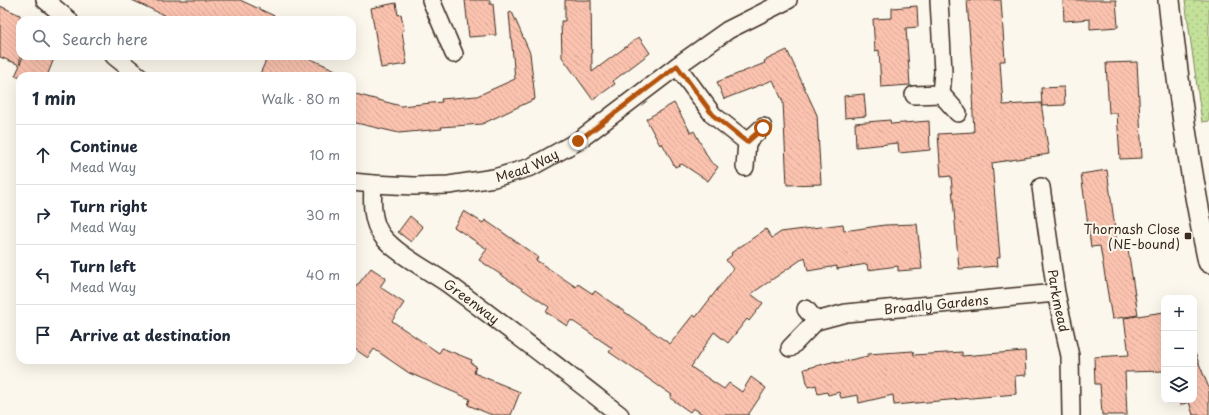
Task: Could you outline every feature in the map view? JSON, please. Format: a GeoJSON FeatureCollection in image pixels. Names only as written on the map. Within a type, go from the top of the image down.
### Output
{"type":"FeatureCollection","features":[{"type":"Feature","properties":{"kind":"street"},"geometry":{"type":"LineString","coordinates":[[45,0],[64,16]]}},
{"type":"Feature","properties":{"kind":"street"},"geometry":{"type":"LineString","coordinates":[[431,0],[454,54]]}},
{"type":"Feature","properties":{"kind":"street","name":"Mead Way"},"geometry":{"type":"LineString","coordinates":[[373,184],[414,186],[449,185],[494,178],[531,167],[578,141],[677,66],[728,30],[788,0]]}},
{"type":"Feature","properties":{"kind":"street"},"geometry":{"type":"LineString","coordinates":[[939,0],[943,72],[941,94],[958,113]]}},
{"type":"Feature","properties":{"kind":"street"},"geometry":{"type":"LineString","coordinates":[[1169,0],[1173,48],[1189,158],[1206,228],[1209,262]]}},
{"type":"Feature","properties":{"kind":"street"},"geometry":{"type":"LineString","coordinates":[[119,60],[134,72]]}},
{"type":"Feature","properties":{"kind":"street"},"geometry":{"type":"LineString","coordinates":[[677,66],[713,115],[747,142]]}},
{"type":"Feature","properties":{"kind":"street"},"geometry":{"type":"LineString","coordinates":[[914,95],[941,94]]}},
{"type":"Feature","properties":{"kind":"street"},"geometry":{"type":"LineString","coordinates":[[745,167],[747,142],[763,128]]}},
{"type":"Feature","properties":{"kind":"street"},"geometry":{"type":"LineString","coordinates":[[356,182],[373,184]]}},
{"type":"Feature","properties":{"kind":"street","name":"Greenway"},"geometry":{"type":"LineString","coordinates":[[373,184],[372,198],[374,221],[390,245],[443,280],[540,352],[620,415]]}},
{"type":"Feature","properties":{"kind":"street","name":"Parkmead"},"geometry":{"type":"LineString","coordinates":[[1041,187],[1056,293],[1070,356],[1071,415]]}},
{"type":"Feature","properties":{"kind":"street","name":"Broadly Gardens"},"geometry":{"type":"LineString","coordinates":[[790,348],[811,315],[1056,293]]}},
{"type":"Feature","properties":{"kind":"green space"},"geometry":{"type":"Polygon","coordinates":[[[1185,0],[1209,0],[1209,121],[1202,122],[1185,0]]]}},
{"type":"Feature","properties":{"kind":"building"},"geometry":{"type":"Polygon","coordinates":[[[132,0],[240,0],[274,16],[166,16],[132,0]]]}},
{"type":"Feature","properties":{"kind":"building"},"geometry":{"type":"Polygon","coordinates":[[[465,0],[490,0],[490,4],[493,4],[496,35],[469,37],[465,0]]]}},
{"type":"Feature","properties":{"kind":"building"},"geometry":{"type":"Polygon","coordinates":[[[565,0],[591,0],[592,72],[639,37],[650,53],[613,81],[615,84],[593,100],[562,57],[561,21],[565,21],[565,0]]]}},
{"type":"Feature","properties":{"kind":"building"},"geometry":{"type":"Polygon","coordinates":[[[967,0],[1001,0],[1005,61],[1000,61],[1003,105],[1041,103],[1049,154],[992,163],[1000,257],[997,258],[998,266],[959,269],[951,176],[941,177],[938,134],[974,132],[972,95],[974,95],[967,0]]]}},
{"type":"Feature","properties":{"kind":"building"},"geometry":{"type":"Polygon","coordinates":[[[1063,0],[1116,0],[1118,27],[1090,29],[1090,19],[1064,21],[1063,0]]]}},
{"type":"Feature","properties":{"kind":"building"},"geometry":{"type":"Polygon","coordinates":[[[396,3],[398,15],[401,14],[404,30],[402,31],[407,64],[381,68],[371,8],[396,3]]]}},
{"type":"Feature","properties":{"kind":"building"},"geometry":{"type":"Polygon","coordinates":[[[0,6],[20,15],[16,16],[16,60],[20,60],[20,64],[22,60],[53,60],[49,72],[17,72],[20,65],[0,57],[0,6]]]}},
{"type":"Feature","properties":{"kind":"building"},"geometry":{"type":"Polygon","coordinates":[[[917,6],[918,27],[906,28],[910,85],[881,87],[879,50],[875,51],[873,19],[892,18],[892,8],[917,6]]]}},
{"type":"Feature","properties":{"kind":"building"},"geometry":{"type":"Polygon","coordinates":[[[512,12],[530,53],[535,99],[482,124],[441,127],[442,129],[399,133],[356,123],[356,94],[401,106],[442,102],[441,99],[477,96],[515,79],[509,13],[512,12]]]}},
{"type":"Feature","properties":{"kind":"building"},"geometry":{"type":"Polygon","coordinates":[[[787,50],[817,115],[821,184],[787,185],[783,102],[773,80],[724,99],[717,82],[765,63],[764,61],[787,50]]]}},
{"type":"Feature","properties":{"kind":"building"},"geometry":{"type":"Polygon","coordinates":[[[266,60],[313,60],[340,72],[261,72],[266,60]]]}},
{"type":"Feature","properties":{"kind":"building"},"geometry":{"type":"Polygon","coordinates":[[[1137,62],[1142,158],[1120,159],[1117,113],[1109,113],[1106,63],[1137,62]]]}},
{"type":"Feature","properties":{"kind":"building"},"geometry":{"type":"Polygon","coordinates":[[[1064,87],[1065,105],[1042,106],[1041,88],[1064,87]]]}},
{"type":"Feature","properties":{"kind":"building"},"geometry":{"type":"Polygon","coordinates":[[[864,94],[866,116],[845,118],[844,96],[864,94]]]}},
{"type":"Feature","properties":{"kind":"building"},"geometry":{"type":"Polygon","coordinates":[[[674,103],[691,133],[694,131],[710,161],[718,167],[708,181],[682,164],[675,167],[662,143],[660,145],[646,119],[674,103]]]}},
{"type":"Feature","properties":{"kind":"building"},"geometry":{"type":"Polygon","coordinates":[[[890,120],[891,124],[929,121],[930,150],[899,153],[898,143],[856,147],[855,123],[890,120]]]}},
{"type":"Feature","properties":{"kind":"building"},"geometry":{"type":"Polygon","coordinates":[[[1107,170],[1118,250],[1128,249],[1138,315],[1112,319],[1100,246],[1091,247],[1081,174],[1107,170]]]}},
{"type":"Feature","properties":{"kind":"building"},"geometry":{"type":"Polygon","coordinates":[[[464,211],[483,223],[485,220],[538,257],[536,260],[576,287],[578,284],[593,294],[595,291],[670,344],[693,315],[696,317],[733,269],[726,260],[732,255],[731,253],[766,229],[772,238],[781,232],[843,224],[844,231],[885,225],[917,224],[922,269],[898,271],[898,266],[868,270],[867,264],[837,269],[837,266],[808,271],[805,257],[751,294],[763,303],[749,321],[747,319],[728,343],[714,332],[691,367],[724,389],[729,383],[742,392],[751,377],[766,388],[748,415],[704,415],[693,408],[690,412],[670,398],[672,395],[609,352],[612,348],[571,320],[567,326],[546,312],[549,307],[479,260],[487,249],[454,227],[464,211]]]}},
{"type":"Feature","properties":{"kind":"building"},"geometry":{"type":"Polygon","coordinates":[[[410,216],[423,227],[411,242],[398,232],[410,216]]]}},
{"type":"Feature","properties":{"kind":"building"},"geometry":{"type":"Polygon","coordinates":[[[371,268],[386,278],[380,287],[404,303],[392,321],[439,353],[442,348],[472,360],[471,363],[476,366],[474,373],[520,392],[511,415],[492,415],[468,405],[470,399],[409,373],[374,349],[368,358],[356,350],[356,287],[371,268]]]}},
{"type":"Feature","properties":{"kind":"building"},"geometry":{"type":"Polygon","coordinates":[[[1161,312],[1161,371],[1125,372],[1127,415],[1102,415],[1100,384],[1095,384],[1094,357],[1129,355],[1124,318],[1161,312]]]}},
{"type":"Feature","properties":{"kind":"building"},"geometry":{"type":"Polygon","coordinates":[[[913,351],[914,355],[962,352],[962,356],[1025,351],[1026,375],[1015,376],[1016,394],[894,405],[893,395],[859,403],[858,395],[841,398],[839,392],[828,395],[827,392],[818,394],[816,385],[808,387],[804,369],[836,361],[836,363],[868,356],[868,354],[913,351]]]}},
{"type":"Feature","properties":{"kind":"building"},"geometry":{"type":"Polygon","coordinates":[[[1197,358],[1209,388],[1209,415],[1193,415],[1189,403],[1197,403],[1197,358]]]}},
{"type":"Feature","properties":{"kind":"place","name":"Thornash Close (NE-bound)"},"geometry":{"type":"Point","coordinates":[1188,236]}},
{"type":"Feature","properties":{"kind":"route"},"geometry":{"type":"LineString","coordinates":[[578,141],[677,66],[713,115],[747,142],[763,128]]}}]}
